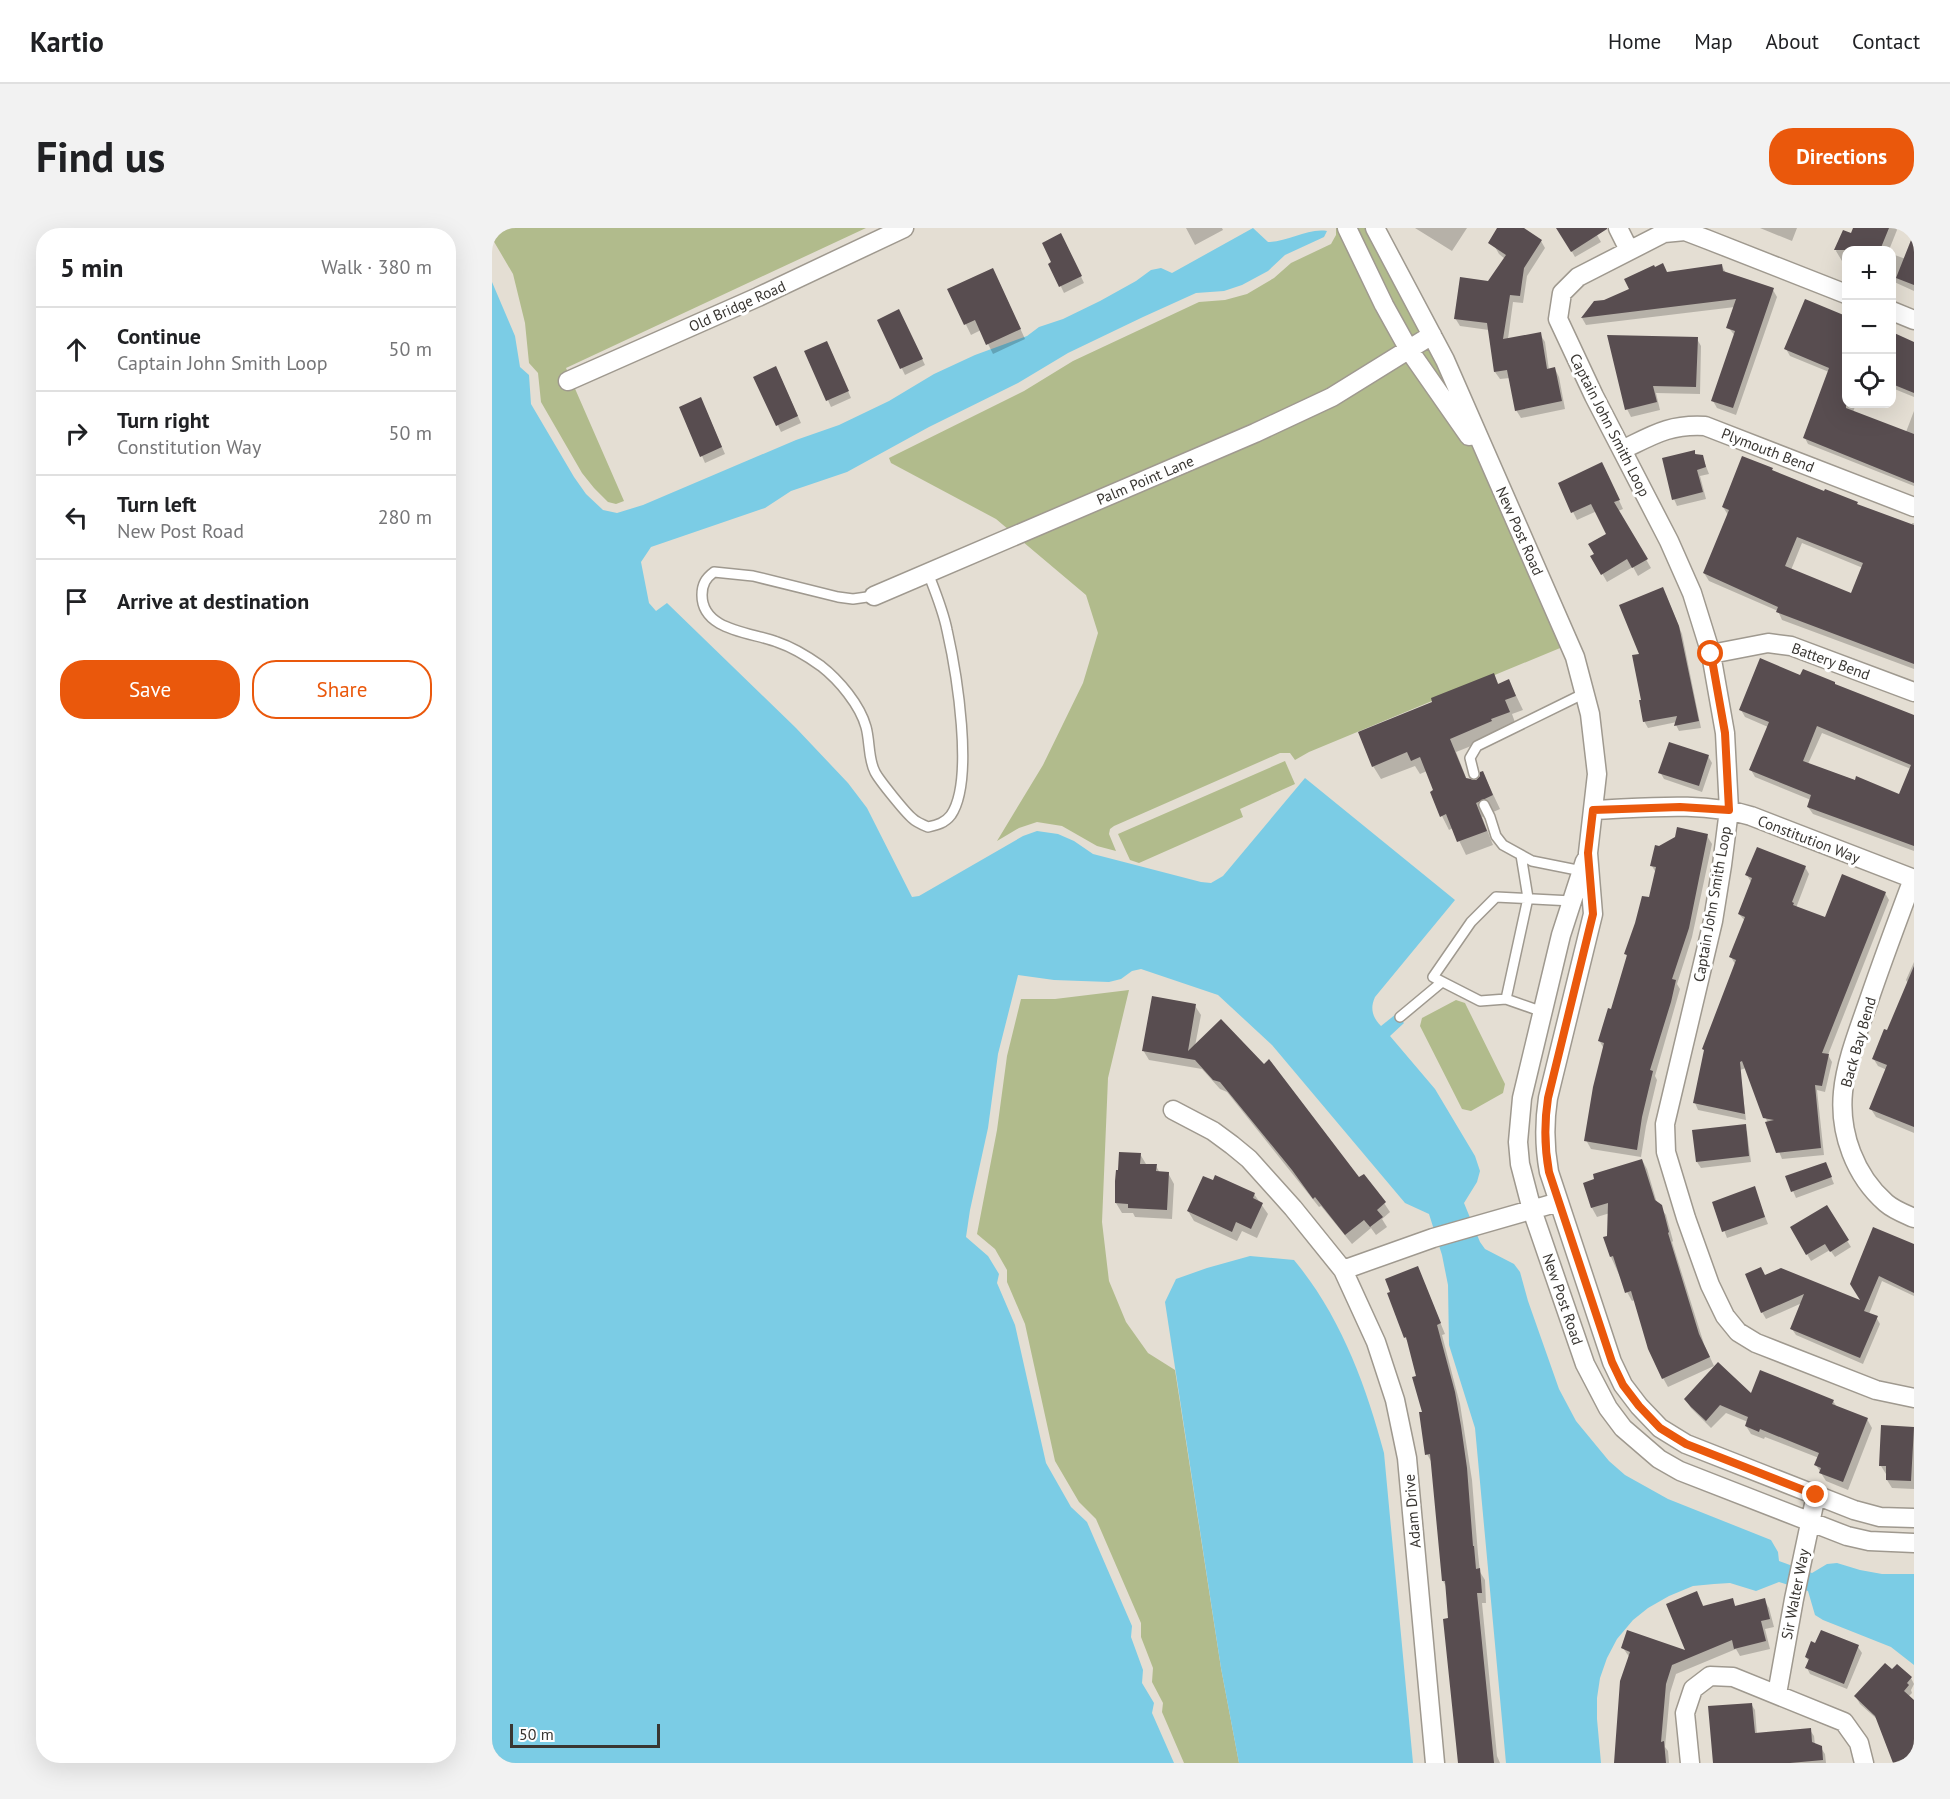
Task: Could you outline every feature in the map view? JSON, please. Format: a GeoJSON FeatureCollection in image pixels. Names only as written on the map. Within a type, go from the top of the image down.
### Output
{"type":"FeatureCollection","features":[{"type":"Feature","properties":{"kind":"street","name":"Old Bridge Road"},"geometry":{"type":"LineString","coordinates":[[568,381],[758,297],[904,228]]}},
{"type":"Feature","properties":{"kind":"street"},"geometry":{"type":"LineString","coordinates":[[1347,228],[1384,305],[1409,350],[1493,471]]}},
{"type":"Feature","properties":{"kind":"street","name":"New Post Road"},"geometry":{"type":"LineString","coordinates":[[1375,228],[1445,360],[1575,657],[1585,693],[1597,774],[1588,853],[1593,914],[1544,1122],[1544,1147],[1549,1172],[1612,1362],[1623,1385],[1639,1406],[1660,1428],[1686,1444],[1854,1510],[1880,1517],[1914,1518]]}},
{"type":"Feature","properties":{"kind":"street"},"geometry":{"type":"LineString","coordinates":[[1618,228],[1629,250]]}},
{"type":"Feature","properties":{"kind":"street","name":"Captain John Smith Loop"},"geometry":{"type":"LineString","coordinates":[[1842,292],[1685,231],[1664,233],[1578,277],[1562,293],[1558,319],[1682,567],[1711,654],[1725,733],[1729,810],[1713,921],[1665,1124],[1666,1152],[1686,1218],[1710,1284],[1725,1316],[1738,1332],[1756,1343],[1876,1390],[1914,1398]]}},
{"type":"Feature","properties":{"kind":"street"},"geometry":{"type":"LineString","coordinates":[[1896,313],[1914,320]]}},
{"type":"Feature","properties":{"kind":"street","name":"Palm Point Lane"},"geometry":{"type":"LineString","coordinates":[[874,596],[1323,402],[1431,335]]}},
{"type":"Feature","properties":{"kind":"street","name":"Plymouth Bend"},"geometry":{"type":"LineString","coordinates":[[1622,450],[1660,432],[1683,425],[1705,426],[1914,507]]}},
{"type":"Feature","properties":{"kind":"street","name":"Battery Bend"},"geometry":{"type":"LineString","coordinates":[[1711,654],[1768,643],[1791,646],[1914,692]]}},
{"type":"Feature","properties":{"kind":"street","name":"Constitution Way"},"geometry":{"type":"LineString","coordinates":[[1593,810],[1680,807],[1729,810],[1751,816],[1914,879]]}},
{"type":"Feature","properties":{"kind":"street","name":"New Post Road"},"geometry":{"type":"LineString","coordinates":[[1588,853],[1561,935],[1518,1120],[1520,1164],[1532,1210],[1585,1364],[1608,1408],[1623,1428],[1640,1444],[1680,1470],[1847,1536],[1869,1541],[1914,1543]]}},
{"type":"Feature","properties":{"kind":"street","name":"Back Bay Bend"},"geometry":{"type":"LineString","coordinates":[[1914,879],[1856,1040],[1843,1091],[1843,1116],[1847,1141],[1857,1167],[1869,1186],[1888,1205],[1914,1218]]}},
{"type":"Feature","properties":{"kind":"street","name":"Adam Drive"},"geometry":{"type":"LineString","coordinates":[[1173,1110],[1213,1131],[1249,1160],[1293,1208],[1343,1270],[1376,1342],[1402,1429],[1407,1458],[1435,1763]]}},
{"type":"Feature","properties":{"kind":"street"},"geometry":{"type":"LineString","coordinates":[[1343,1270],[1423,1241],[1559,1202]]}},
{"type":"Feature","properties":{"kind":"street","name":"Sir Walter Way"},"geometry":{"type":"LineString","coordinates":[[1777,1694],[1809,1521],[1816,1495]]}},
{"type":"Feature","properties":{"kind":"street"},"geometry":{"type":"LineString","coordinates":[[1690,1763],[1685,1713],[1693,1689],[1710,1676],[1733,1677],[1844,1722],[1859,1743],[1864,1763]]}},
{"type":"Feature","properties":{"kind":"lane"},"geometry":{"type":"LineString","coordinates":[[874,596],[838,597],[753,576],[714,572],[706,579],[702,589],[706,611],[713,620],[724,626],[794,648],[844,686],[866,725],[874,772],[912,819],[928,827],[941,824],[951,815],[959,796],[964,754],[959,697],[947,628],[928,573]]}},
{"type":"Feature","properties":{"kind":"lane"},"geometry":{"type":"LineString","coordinates":[[1474,774],[1470,758],[1477,746],[1585,693]]}},
{"type":"Feature","properties":{"kind":"lane"},"geometry":{"type":"LineString","coordinates":[[1484,805],[1496,836],[1503,845],[1532,861],[1582,871]]}},
{"type":"Feature","properties":{"kind":"lane"},"geometry":{"type":"LineString","coordinates":[[1506,999],[1528,898],[1521,855]]}},
{"type":"Feature","properties":{"kind":"lane"},"geometry":{"type":"LineString","coordinates":[[1543,1012],[1506,999],[1480,1001],[1433,977],[1471,922],[1496,897],[1572,901]]}},
{"type":"Feature","properties":{"kind":"lane"},"geometry":{"type":"LineString","coordinates":[[1400,1017],[1442,982]]}},
{"type":"Feature","properties":{"kind":"green space"},"geometry":{"type":"Polygon","coordinates":[[[492,228],[866,228],[566,368],[624,501],[616,504],[608,502],[582,473],[541,402],[538,373],[529,363],[525,323],[513,274],[493,240],[492,228]]]}},
{"type":"Feature","properties":{"kind":"green space"},"geometry":{"type":"Polygon","coordinates":[[[1336,228],[1373,228],[1577,641],[1309,752],[1295,760],[1290,753],[1280,753],[1114,826],[1110,829],[1109,834],[1116,851],[1097,846],[1062,826],[1037,822],[1019,828],[997,841],[1043,765],[1083,683],[1098,633],[1086,595],[996,519],[891,463],[889,458],[1024,391],[1073,361],[1199,302],[1225,300],[1247,294],[1274,278],[1291,263],[1331,244],[1336,235],[1336,228]]]}},
{"type":"Feature","properties":{"kind":"green space"},"geometry":{"type":"Polygon","coordinates":[[[1285,761],[1295,784],[1240,809],[1243,817],[1139,863],[1130,860],[1118,834],[1285,761]]]}},
{"type":"Feature","properties":{"kind":"green space"},"geometry":{"type":"Polygon","coordinates":[[[1129,990],[1108,1078],[1102,1222],[1109,1281],[1126,1322],[1148,1353],[1175,1370],[1221,1668],[1239,1763],[1184,1763],[1162,1712],[1163,1703],[1152,1682],[1153,1668],[1141,1637],[1141,1623],[1096,1519],[1079,1502],[1055,1461],[1025,1324],[1007,1282],[1007,1270],[995,1249],[977,1234],[997,1130],[1007,1056],[1021,999],[1055,999],[1129,990]]]}},
{"type":"Feature","properties":{"kind":"green space"},"geometry":{"type":"Polygon","coordinates":[[[1456,1000],[1465,1003],[1505,1084],[1503,1093],[1471,1111],[1462,1109],[1420,1026],[1422,1018],[1456,1000]]]}},
{"type":"Feature","properties":{"kind":"water"},"geometry":{"type":"Polygon","coordinates":[[[1253,228],[1268,242],[1312,231],[1327,231],[1324,237],[1285,255],[1268,271],[1242,285],[1224,291],[1196,293],[1143,317],[1068,353],[1018,383],[929,427],[847,472],[791,491],[765,508],[651,547],[641,562],[649,603],[656,611],[667,603],[796,728],[848,783],[867,808],[912,897],[919,896],[1023,836],[1037,831],[1058,834],[1074,841],[1093,854],[1211,883],[1223,876],[1305,778],[1455,900],[1375,997],[1373,1012],[1381,1026],[1396,1014],[1404,1023],[1390,1036],[1435,1089],[1475,1156],[1480,1171],[1477,1182],[1464,1203],[1485,1249],[1514,1264],[1520,1272],[1559,1389],[1576,1421],[1609,1461],[1625,1475],[1668,1499],[1771,1540],[1778,1552],[1779,1561],[1812,1573],[1827,1564],[1837,1563],[1882,1574],[1914,1574],[1914,1665],[1891,1647],[1815,1615],[1808,1591],[1779,1582],[1756,1591],[1730,1583],[1693,1586],[1669,1596],[1633,1620],[1617,1639],[1607,1658],[1600,1678],[1597,1698],[1601,1763],[1506,1763],[1475,1428],[1449,1345],[1448,1285],[1442,1255],[1429,1214],[1405,1203],[1272,1045],[1218,995],[1141,969],[1109,982],[1054,980],[1018,975],[998,1054],[988,1128],[966,1237],[988,1256],[999,1274],[997,1283],[1015,1325],[1046,1463],[1071,1507],[1087,1522],[1132,1626],[1131,1637],[1143,1670],[1142,1683],[1154,1703],[1152,1713],[1174,1763],[492,1763],[492,282],[515,336],[520,367],[529,375],[531,404],[586,494],[603,510],[617,513],[643,505],[796,440],[839,425],[889,401],[934,374],[975,355],[1027,336],[1039,327],[1063,319],[1100,301],[1151,270],[1161,268],[1172,273],[1253,228]]]}},
{"type":"Feature","properties":{"kind":"water"},"geometry":{"type":"Polygon","coordinates":[[[1250,1256],[1294,1260],[1310,1281],[1338,1327],[1369,1402],[1384,1453],[1413,1763],[1239,1763],[1221,1668],[1165,1302],[1176,1279],[1250,1256]]]}},
{"type":"Feature","properties":{"kind":"building"},"geometry":{"type":"Polygon","coordinates":[[[1497,228],[1524,228],[1542,240],[1524,268],[1520,296],[1510,295],[1503,339],[1541,332],[1547,369],[1555,367],[1562,401],[1515,411],[1507,370],[1494,372],[1487,323],[1454,319],[1460,277],[1488,281],[1506,255],[1488,243],[1497,228]]]}},
{"type":"Feature","properties":{"kind":"building"},"geometry":{"type":"Polygon","coordinates":[[[1556,228],[1607,228],[1607,229],[1571,252],[1556,228]]]}},
{"type":"Feature","properties":{"kind":"building"},"geometry":{"type":"Polygon","coordinates":[[[1853,228],[1889,228],[1882,246],[1842,246],[1842,250],[1834,250],[1843,230],[1851,233],[1853,228]]]}},
{"type":"Feature","properties":{"kind":"building"},"geometry":{"type":"Polygon","coordinates":[[[1061,233],[1082,276],[1059,287],[1048,264],[1051,262],[1042,243],[1061,233]]]}},
{"type":"Feature","properties":{"kind":"building"},"geometry":{"type":"Polygon","coordinates":[[[1913,235],[1914,235],[1914,285],[1896,278],[1913,235]]]}},
{"type":"Feature","properties":{"kind":"building"},"geometry":{"type":"Polygon","coordinates":[[[1663,263],[1667,272],[1722,264],[1723,271],[1774,288],[1733,408],[1711,401],[1735,331],[1726,328],[1736,299],[1581,318],[1594,301],[1604,300],[1629,289],[1624,279],[1663,263]]]}},
{"type":"Feature","properties":{"kind":"building"},"geometry":{"type":"Polygon","coordinates":[[[993,268],[1021,329],[986,345],[975,320],[964,325],[947,289],[993,268]]]}},
{"type":"Feature","properties":{"kind":"building"},"geometry":{"type":"Polygon","coordinates":[[[1805,299],[1842,314],[1842,408],[1914,434],[1914,483],[1803,438],[1829,368],[1784,349],[1805,299]]]}},
{"type":"Feature","properties":{"kind":"building"},"geometry":{"type":"Polygon","coordinates":[[[899,309],[923,359],[900,369],[877,320],[899,309]]]}},
{"type":"Feature","properties":{"kind":"building"},"geometry":{"type":"Polygon","coordinates":[[[1896,334],[1914,342],[1914,393],[1896,386],[1896,334]]]}},
{"type":"Feature","properties":{"kind":"building"},"geometry":{"type":"Polygon","coordinates":[[[1607,335],[1698,337],[1696,387],[1653,386],[1657,402],[1625,410],[1607,335]]]}},
{"type":"Feature","properties":{"kind":"building"},"geometry":{"type":"Polygon","coordinates":[[[827,341],[849,391],[826,401],[804,351],[827,341]]]}},
{"type":"Feature","properties":{"kind":"building"},"geometry":{"type":"Polygon","coordinates":[[[776,366],[798,416],[776,426],[753,377],[776,366]]]}},
{"type":"Feature","properties":{"kind":"building"},"geometry":{"type":"Polygon","coordinates":[[[701,397],[722,447],[700,457],[679,407],[701,397]]]}},
{"type":"Feature","properties":{"kind":"building"},"geometry":{"type":"Polygon","coordinates":[[[1695,450],[1695,454],[1703,455],[1706,467],[1697,470],[1703,492],[1672,500],[1662,458],[1695,450]]]}},
{"type":"Feature","properties":{"kind":"building"},"geometry":{"type":"Polygon","coordinates":[[[1742,456],[1824,491],[1825,489],[1858,502],[1857,504],[1914,525],[1914,664],[1776,612],[1778,607],[1703,573],[1729,510],[1722,507],[1742,456]],[[1797,537],[1785,566],[1851,593],[1863,563],[1797,537]]]}},
{"type":"Feature","properties":{"kind":"building"},"geometry":{"type":"Polygon","coordinates":[[[1602,462],[1620,500],[1614,502],[1648,559],[1632,568],[1627,559],[1601,575],[1590,556],[1594,554],[1588,544],[1606,534],[1591,504],[1571,513],[1558,483],[1602,462]]]}},
{"type":"Feature","properties":{"kind":"building"},"geometry":{"type":"Polygon","coordinates":[[[1663,587],[1679,626],[1699,721],[1674,726],[1677,716],[1643,722],[1632,655],[1639,654],[1619,605],[1663,587]]]}},
{"type":"Feature","properties":{"kind":"building"},"geometry":{"type":"Polygon","coordinates":[[[1760,658],[1800,675],[1803,669],[1914,715],[1914,846],[1807,807],[1811,795],[1749,770],[1769,722],[1739,710],[1760,658]],[[1817,726],[1803,761],[1855,780],[1856,776],[1899,794],[1911,765],[1817,726]]]}},
{"type":"Feature","properties":{"kind":"building"},"geometry":{"type":"Polygon","coordinates":[[[1494,673],[1498,684],[1509,679],[1516,696],[1505,700],[1510,712],[1450,739],[1466,778],[1476,780],[1483,771],[1493,795],[1476,803],[1487,831],[1457,842],[1446,814],[1440,817],[1430,792],[1433,790],[1420,757],[1411,761],[1407,752],[1372,767],[1358,732],[1432,702],[1431,698],[1494,673]]]}},
{"type":"Feature","properties":{"kind":"building"},"geometry":{"type":"Polygon","coordinates":[[[1669,742],[1709,755],[1699,786],[1658,773],[1669,742]]]}},
{"type":"Feature","properties":{"kind":"building"},"geometry":{"type":"Polygon","coordinates":[[[1677,827],[1708,834],[1689,928],[1672,979],[1676,980],[1671,1002],[1650,1070],[1653,1071],[1637,1150],[1584,1141],[1593,1087],[1604,1043],[1598,1041],[1608,1008],[1611,1009],[1627,955],[1624,954],[1642,896],[1649,897],[1656,867],[1650,866],[1655,845],[1659,846],[1675,837],[1677,827]]]}},
{"type":"Feature","properties":{"kind":"building"},"geometry":{"type":"Polygon","coordinates":[[[1757,847],[1806,866],[1792,902],[1793,905],[1825,917],[1842,874],[1886,892],[1822,1053],[1829,1054],[1822,1086],[1815,1085],[1821,1148],[1776,1153],[1765,1122],[1774,1120],[1763,1118],[1742,1061],[1740,1062],[1745,1114],[1693,1103],[1704,1050],[1702,1049],[1736,960],[1729,957],[1745,917],[1738,914],[1752,878],[1745,875],[1757,847]]]}},
{"type":"Feature","properties":{"kind":"building"},"geometry":{"type":"Polygon","coordinates":[[[1914,966],[1914,1127],[1869,1109],[1887,1065],[1872,1059],[1914,966]]]}},
{"type":"Feature","properties":{"kind":"building"},"geometry":{"type":"Polygon","coordinates":[[[1152,996],[1196,1004],[1188,1051],[1221,1019],[1264,1064],[1269,1059],[1359,1177],[1364,1174],[1386,1202],[1377,1210],[1383,1217],[1370,1227],[1364,1220],[1345,1235],[1315,1197],[1313,1199],[1220,1082],[1213,1080],[1195,1060],[1142,1051],[1152,996]]]}},
{"type":"Feature","properties":{"kind":"building"},"geometry":{"type":"Polygon","coordinates":[[[1746,1124],[1749,1156],[1696,1162],[1692,1130],[1746,1124]]]}},
{"type":"Feature","properties":{"kind":"building"},"geometry":{"type":"Polygon","coordinates":[[[1119,1152],[1141,1153],[1140,1164],[1157,1164],[1156,1171],[1169,1172],[1167,1210],[1128,1208],[1128,1204],[1115,1203],[1119,1152]]]}},
{"type":"Feature","properties":{"kind":"building"},"geometry":{"type":"Polygon","coordinates":[[[1642,1159],[1655,1200],[1662,1205],[1668,1233],[1699,1334],[1710,1357],[1662,1379],[1648,1349],[1631,1291],[1625,1293],[1613,1256],[1610,1257],[1603,1237],[1607,1236],[1608,1203],[1591,1208],[1583,1183],[1594,1179],[1593,1174],[1642,1159]]]}},
{"type":"Feature","properties":{"kind":"building"},"geometry":{"type":"Polygon","coordinates":[[[1826,1162],[1832,1177],[1791,1192],[1785,1176],[1826,1162]]]}},
{"type":"Feature","properties":{"kind":"building"},"geometry":{"type":"Polygon","coordinates":[[[1215,1175],[1255,1193],[1253,1198],[1263,1203],[1251,1229],[1236,1222],[1232,1232],[1187,1211],[1203,1176],[1213,1180],[1215,1175]]]}},
{"type":"Feature","properties":{"kind":"building"},"geometry":{"type":"Polygon","coordinates":[[[1755,1186],[1765,1217],[1722,1232],[1712,1202],[1755,1186]]]}},
{"type":"Feature","properties":{"kind":"building"},"geometry":{"type":"Polygon","coordinates":[[[1827,1205],[1849,1240],[1830,1252],[1825,1244],[1806,1255],[1790,1227],[1827,1205]]]}},
{"type":"Feature","properties":{"kind":"building"},"geometry":{"type":"Polygon","coordinates":[[[1873,1227],[1914,1244],[1914,1293],[1879,1276],[1864,1311],[1878,1316],[1860,1358],[1790,1329],[1804,1294],[1761,1313],[1745,1274],[1761,1267],[1765,1275],[1781,1268],[1860,1300],[1850,1284],[1873,1227]]]}},
{"type":"Feature","properties":{"kind":"building"},"geometry":{"type":"Polygon","coordinates":[[[1418,1266],[1441,1323],[1437,1325],[1455,1392],[1461,1426],[1476,1569],[1480,1568],[1482,1593],[1477,1593],[1494,1763],[1458,1763],[1443,1619],[1448,1618],[1445,1581],[1442,1581],[1430,1454],[1425,1455],[1419,1412],[1422,1412],[1412,1377],[1416,1376],[1406,1337],[1404,1338],[1387,1293],[1390,1292],[1385,1279],[1418,1266]]]}},
{"type":"Feature","properties":{"kind":"building"},"geometry":{"type":"Polygon","coordinates":[[[1718,1362],[1751,1393],[1760,1370],[1834,1400],[1832,1404],[1868,1418],[1843,1482],[1819,1473],[1821,1468],[1814,1465],[1819,1453],[1760,1429],[1759,1432],[1745,1426],[1748,1417],[1720,1405],[1706,1421],[1691,1407],[1684,1399],[1718,1362]]]}},
{"type":"Feature","properties":{"kind":"building"},"geometry":{"type":"Polygon","coordinates":[[[1881,1425],[1914,1427],[1911,1481],[1886,1480],[1886,1466],[1879,1466],[1881,1425]]]}},
{"type":"Feature","properties":{"kind":"building"},"geometry":{"type":"Polygon","coordinates":[[[1697,1591],[1703,1606],[1733,1598],[1735,1606],[1765,1598],[1770,1619],[1761,1621],[1766,1641],[1734,1649],[1732,1640],[1672,1665],[1666,1684],[1661,1742],[1664,1741],[1666,1763],[1614,1763],[1620,1681],[1630,1652],[1621,1648],[1627,1630],[1685,1650],[1666,1604],[1697,1591]]]}},
{"type":"Feature","properties":{"kind":"building"},"geometry":{"type":"Polygon","coordinates":[[[1821,1630],[1859,1645],[1844,1684],[1805,1668],[1809,1659],[1805,1657],[1811,1641],[1815,1643],[1821,1630]]]}},
{"type":"Feature","properties":{"kind":"building"},"geometry":{"type":"Polygon","coordinates":[[[1885,1663],[1892,1669],[1897,1664],[1912,1677],[1904,1691],[1914,1700],[1914,1755],[1893,1763],[1875,1716],[1854,1696],[1885,1663]]]}},
{"type":"Feature","properties":{"kind":"building"},"geometry":{"type":"Polygon","coordinates":[[[1752,1703],[1755,1733],[1811,1728],[1812,1742],[1822,1746],[1823,1760],[1790,1763],[1713,1763],[1708,1706],[1752,1703]]]}},
{"type":"Feature","properties":{"kind":"route"},"geometry":{"type":"LineString","coordinates":[[1711,654],[1725,733],[1729,810],[1680,807],[1593,810],[1588,853],[1593,914],[1548,1098],[1544,1122],[1544,1147],[1549,1172],[1612,1362],[1623,1385],[1639,1406],[1660,1428],[1686,1444],[1816,1495]]}}]}
